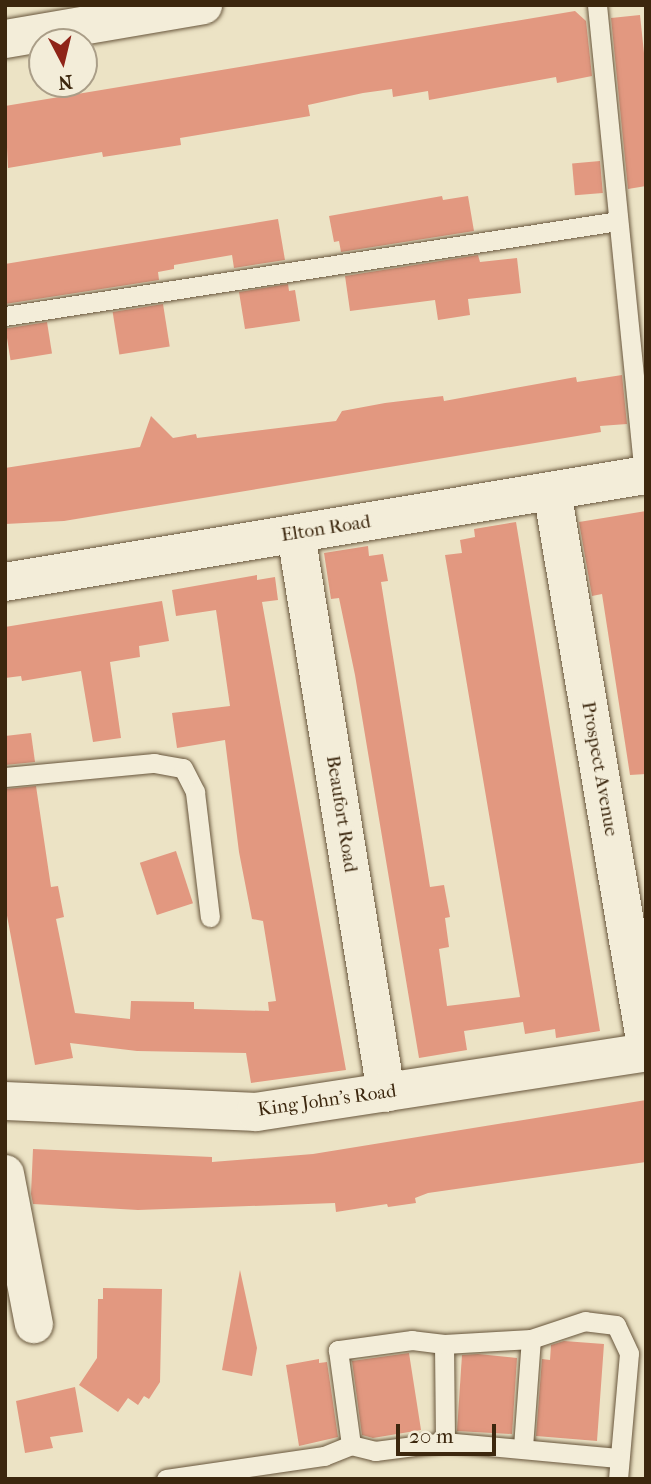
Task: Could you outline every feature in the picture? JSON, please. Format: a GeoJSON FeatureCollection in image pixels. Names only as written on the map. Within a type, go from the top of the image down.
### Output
{"type":"FeatureCollection","features":[{"type":"Feature","properties":{"kind":"street"},"geometry":{"type":"LineString","coordinates":[[5,39],[194,6]]}},
{"type":"Feature","properties":{"kind":"street","name":"Elton Road"},"geometry":{"type":"LineString","coordinates":[[5,582],[645,475]]}},
{"type":"Feature","properties":{"kind":"street","name":"Prospect Avenue"},"geometry":{"type":"LineString","coordinates":[[552,491],[646,1046]]}},
{"type":"Feature","properties":{"kind":"street","name":"Beaufort Road"},"geometry":{"type":"LineString","coordinates":[[296,534],[386,1093]]}},
{"type":"Feature","properties":{"kind":"street","name":"King John's Road"},"geometry":{"type":"LineString","coordinates":[[5,1101],[256,1112],[646,1052]]}},
{"type":"Feature","properties":{"kind":"street"},"geometry":{"type":"LineString","coordinates":[[5,1174],[34,1324]]}},
{"type":"Feature","properties":{"kind":"lane"},"geometry":{"type":"LineString","coordinates":[[597,5],[645,475]]}},
{"type":"Feature","properties":{"kind":"lane"},"geometry":{"type":"LineString","coordinates":[[5,316],[618,221]]}},
{"type":"Feature","properties":{"kind":"lane"},"geometry":{"type":"LineString","coordinates":[[5,778],[154,763],[183,768],[195,792],[210,917]]}},
{"type":"Feature","properties":{"kind":"lane"},"geometry":{"type":"LineString","coordinates":[[351,1445],[338,1350],[412,1340],[444,1344],[531,1339],[585,1321],[616,1325],[629,1353],[618,1479]]}},
{"type":"Feature","properties":{"kind":"lane"},"geometry":{"type":"LineString","coordinates":[[523,1447],[531,1339]]}},
{"type":"Feature","properties":{"kind":"lane"},"geometry":{"type":"LineString","coordinates":[[444,1344],[445,1443]]}},
{"type":"Feature","properties":{"kind":"lane"},"geometry":{"type":"LineString","coordinates":[[166,1479],[324,1456],[351,1445],[375,1451],[445,1443],[523,1447],[619,1458]]}},
{"type":"Feature","properties":{"kind":"building"},"geometry":{"type":"Polygon","coordinates":[[[575,11],[586,21],[592,76],[557,83],[556,77],[429,100],[428,91],[393,97],[392,89],[363,93],[308,105],[310,116],[180,138],[181,145],[103,157],[102,152],[8,168],[5,106],[53,98],[98,98],[98,90],[575,11]]]}},
{"type":"Feature","properties":{"kind":"building"},"geometry":{"type":"Polygon","coordinates":[[[640,15],[646,72],[646,186],[628,189],[611,18],[640,15]]]}},
{"type":"Feature","properties":{"kind":"building"},"geometry":{"type":"Polygon","coordinates":[[[600,161],[603,193],[575,195],[572,163],[600,161]]]}},
{"type":"Feature","properties":{"kind":"building"},"geometry":{"type":"Polygon","coordinates":[[[442,196],[443,200],[468,196],[474,231],[341,252],[339,241],[334,242],[329,216],[442,196]]]}},
{"type":"Feature","properties":{"kind":"building"},"geometry":{"type":"Polygon","coordinates":[[[278,219],[285,260],[234,268],[232,255],[174,265],[174,269],[158,272],[159,280],[5,304],[5,264],[278,219]]]}},
{"type":"Feature","properties":{"kind":"building"},"geometry":{"type":"Polygon","coordinates":[[[478,255],[480,262],[517,258],[521,293],[468,299],[470,315],[438,320],[435,300],[350,311],[345,276],[478,255]]]}},
{"type":"Feature","properties":{"kind":"building"},"geometry":{"type":"Polygon","coordinates":[[[288,284],[289,291],[295,290],[300,321],[245,329],[239,292],[288,284]]]}},
{"type":"Feature","properties":{"kind":"building"},"geometry":{"type":"Polygon","coordinates":[[[163,304],[170,346],[119,354],[113,312],[163,304]]]}},
{"type":"Feature","properties":{"kind":"building"},"geometry":{"type":"Polygon","coordinates":[[[47,322],[52,354],[11,360],[6,329],[47,322]]]}},
{"type":"Feature","properties":{"kind":"building"},"geometry":{"type":"Polygon","coordinates":[[[622,375],[627,424],[600,426],[601,432],[64,521],[5,524],[5,468],[140,447],[151,416],[173,438],[196,434],[197,438],[336,421],[342,411],[385,403],[443,396],[444,401],[576,377],[577,382],[622,375]]]}},
{"type":"Feature","properties":{"kind":"building"},"geometry":{"type":"Polygon","coordinates":[[[646,511],[646,774],[630,775],[602,594],[592,596],[579,522],[646,511]]]}},
{"type":"Feature","properties":{"kind":"building"},"geometry":{"type":"Polygon","coordinates":[[[516,522],[600,1031],[556,1038],[555,1029],[525,1034],[523,1022],[464,1031],[467,1050],[419,1058],[355,675],[339,598],[331,599],[324,553],[368,546],[369,556],[383,554],[388,581],[381,582],[430,887],[444,885],[450,917],[445,918],[449,947],[439,949],[447,1006],[520,997],[445,555],[462,553],[460,540],[475,537],[474,529],[516,522]]]}},
{"type":"Feature","properties":{"kind":"building"},"geometry":{"type":"Polygon","coordinates":[[[257,575],[257,580],[275,577],[278,600],[262,602],[346,1070],[251,1083],[246,1053],[137,1051],[70,1043],[73,1058],[35,1065],[5,905],[5,789],[36,786],[51,887],[58,886],[64,917],[56,919],[75,1013],[130,1019],[131,1001],[194,1002],[194,1009],[269,1011],[268,1002],[276,1001],[263,921],[252,919],[239,852],[225,740],[177,748],[172,713],[230,706],[216,610],[176,616],[172,590],[257,575]]]}},
{"type":"Feature","properties":{"kind":"building"},"geometry":{"type":"Polygon","coordinates":[[[162,601],[169,641],[139,646],[140,657],[110,662],[121,738],[93,742],[81,671],[22,681],[21,676],[5,678],[5,627],[162,601]]]}},
{"type":"Feature","properties":{"kind":"building"},"geometry":{"type":"Polygon","coordinates":[[[31,733],[35,762],[5,765],[5,736],[31,733]]]}},
{"type":"Feature","properties":{"kind":"building"},"geometry":{"type":"Polygon","coordinates":[[[176,851],[193,903],[157,915],[140,863],[176,851]]]}},
{"type":"Feature","properties":{"kind":"building"},"geometry":{"type":"Polygon","coordinates":[[[646,1100],[646,1162],[428,1193],[415,1198],[416,1203],[388,1207],[387,1204],[336,1212],[335,1203],[138,1210],[33,1204],[31,1194],[33,1149],[212,1157],[212,1162],[313,1154],[646,1100]]]}},
{"type":"Feature","properties":{"kind":"building"},"geometry":{"type":"Polygon","coordinates":[[[240,1270],[257,1348],[252,1376],[222,1370],[240,1270]]]}},
{"type":"Feature","properties":{"kind":"building"},"geometry":{"type":"Polygon","coordinates":[[[103,1288],[162,1289],[160,1382],[149,1399],[144,1396],[138,1405],[128,1398],[118,1412],[79,1385],[97,1358],[98,1299],[103,1299],[103,1288]]]}},
{"type":"Feature","properties":{"kind":"building"},"geometry":{"type":"Polygon","coordinates":[[[564,1341],[604,1344],[597,1441],[536,1436],[542,1359],[550,1360],[551,1345],[564,1341]]]}},
{"type":"Feature","properties":{"kind":"building"},"geometry":{"type":"Polygon","coordinates":[[[409,1353],[421,1430],[373,1438],[362,1435],[352,1361],[409,1353]]]}},
{"type":"Feature","properties":{"kind":"building"},"geometry":{"type":"Polygon","coordinates":[[[462,1355],[517,1358],[512,1434],[457,1431],[462,1355]]]}},
{"type":"Feature","properties":{"kind":"building"},"geometry":{"type":"Polygon","coordinates":[[[319,1359],[319,1363],[327,1362],[338,1437],[299,1446],[286,1365],[319,1359]]]}},
{"type":"Feature","properties":{"kind":"building"},"geometry":{"type":"Polygon","coordinates":[[[75,1387],[83,1432],[50,1437],[53,1448],[25,1453],[16,1401],[75,1387]]]}}]}
